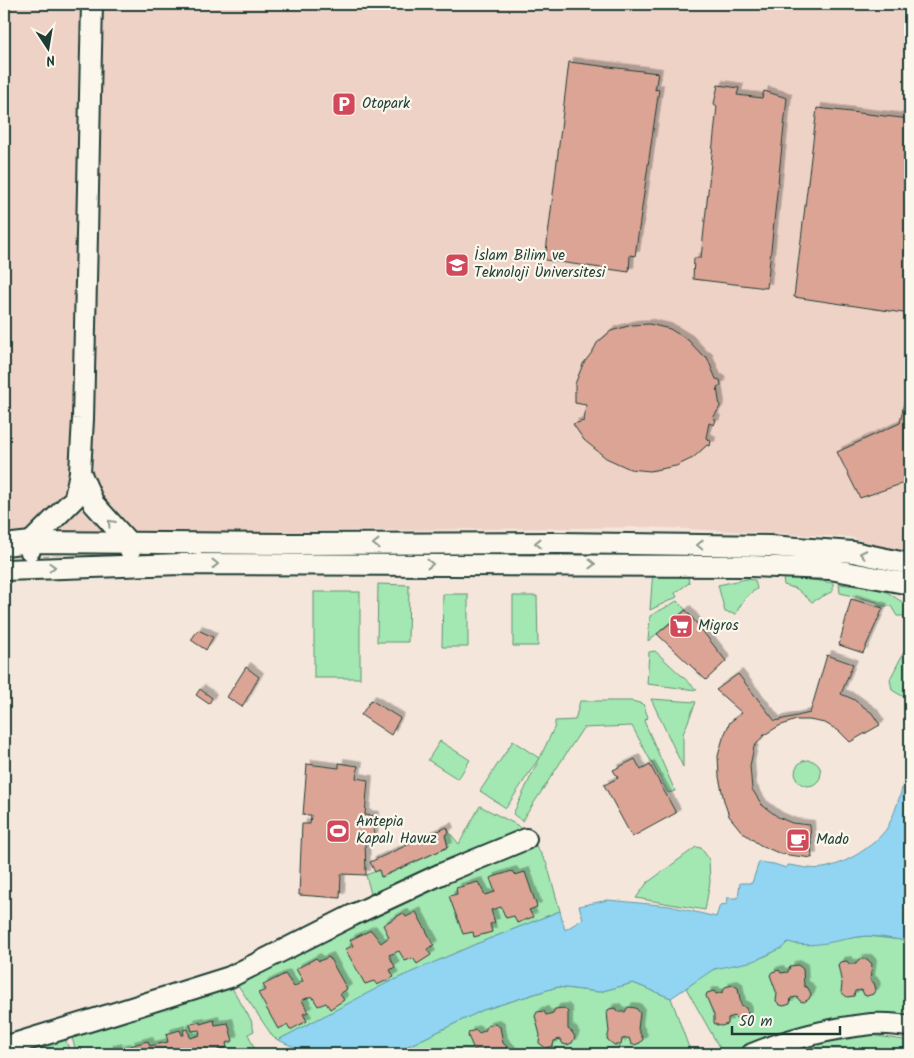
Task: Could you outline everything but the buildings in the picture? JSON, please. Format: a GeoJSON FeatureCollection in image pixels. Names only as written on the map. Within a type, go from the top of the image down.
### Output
{"type":"FeatureCollection","features":[{"type":"Feature","properties":{"kind":"street"},"geometry":{"type":"LineString","coordinates":[[29,568],[31,542],[75,498],[80,472],[83,419],[92,4]]}},
{"type":"Feature","properties":{"kind":"street"},"geometry":{"type":"LineString","coordinates":[[80,472],[94,504],[130,544],[131,565]]}},
{"type":"Feature","properties":{"kind":"street"},"geometry":{"type":"LineString","coordinates":[[4,545],[31,542],[130,544],[559,542],[769,546],[853,552],[910,564]]}},
{"type":"Feature","properties":{"kind":"street"},"geometry":{"type":"LineString","coordinates":[[4,570],[131,565],[508,564],[751,566],[830,569],[910,584]]}},
{"type":"Feature","properties":{"kind":"street"},"geometry":{"type":"LineString","coordinates":[[4,1047],[230,977],[353,914],[441,874],[526,839]]}},
{"type":"Feature","properties":{"kind":"street"},"geometry":{"type":"LineString","coordinates":[[752,1054],[802,1038],[840,1029],[874,1024],[910,1026]]}},
{"type":"Feature","properties":{"kind":"shaded area","name":"İslam Bilim ve Teknoloji Üniversitesi"},"geometry":{"type":"Polygon","coordinates":[[[4,4],[910,4],[910,556],[850,537],[646,527],[4,535],[4,4]]]}},
{"type":"Feature","properties":{"kind":"green space"},"geometry":{"type":"Polygon","coordinates":[[[653,570],[687,571],[689,583],[675,593],[677,597],[650,610],[653,570]]]}},
{"type":"Feature","properties":{"kind":"green space"},"geometry":{"type":"Polygon","coordinates":[[[793,577],[833,583],[833,591],[812,602],[797,589],[784,585],[783,578],[793,577]]]}},
{"type":"Feature","properties":{"kind":"green space"},"geometry":{"type":"Polygon","coordinates":[[[746,579],[755,580],[757,589],[744,600],[736,614],[725,612],[718,585],[746,579]]]}},
{"type":"Feature","properties":{"kind":"green space"},"geometry":{"type":"Polygon","coordinates":[[[378,584],[409,585],[408,642],[377,642],[378,584]]]}},
{"type":"Feature","properties":{"kind":"green space"},"geometry":{"type":"Polygon","coordinates":[[[839,584],[882,589],[910,607],[905,616],[897,616],[891,606],[880,606],[877,602],[840,593],[839,584]]]}},
{"type":"Feature","properties":{"kind":"green space"},"geometry":{"type":"Polygon","coordinates":[[[314,592],[360,592],[360,678],[314,678],[314,592]]]}},
{"type":"Feature","properties":{"kind":"green space"},"geometry":{"type":"Polygon","coordinates":[[[443,594],[468,594],[468,647],[442,647],[443,594]]]}},
{"type":"Feature","properties":{"kind":"green space"},"geometry":{"type":"Polygon","coordinates":[[[513,596],[537,596],[538,646],[513,646],[513,596]]]}},
{"type":"Feature","properties":{"kind":"green space"},"geometry":{"type":"Polygon","coordinates":[[[677,601],[686,610],[648,641],[650,616],[677,601]]]}},
{"type":"Feature","properties":{"kind":"green space"},"geometry":{"type":"Polygon","coordinates":[[[910,640],[910,697],[902,696],[892,690],[890,679],[910,640]]]}},
{"type":"Feature","properties":{"kind":"green space"},"geometry":{"type":"Polygon","coordinates":[[[655,651],[697,690],[647,684],[649,652],[655,651]]]}},
{"type":"Feature","properties":{"kind":"green space"},"geometry":{"type":"Polygon","coordinates":[[[651,699],[696,702],[683,734],[683,767],[651,699]]]}},
{"type":"Feature","properties":{"kind":"green space"},"geometry":{"type":"Polygon","coordinates":[[[580,701],[632,701],[643,704],[648,717],[644,721],[675,791],[668,793],[632,726],[583,728],[522,821],[513,814],[555,726],[555,721],[575,720],[580,701]]]}},
{"type":"Feature","properties":{"kind":"green space"},"geometry":{"type":"Polygon","coordinates":[[[440,741],[470,760],[458,779],[428,760],[440,741]]]}},
{"type":"Feature","properties":{"kind":"green space"},"geometry":{"type":"Polygon","coordinates":[[[513,741],[539,758],[506,808],[480,791],[513,741]]]}},
{"type":"Feature","properties":{"kind":"green space"},"geometry":{"type":"Polygon","coordinates":[[[808,760],[817,764],[821,773],[817,782],[808,786],[799,782],[795,773],[799,764],[808,760]]]}},
{"type":"Feature","properties":{"kind":"green space"},"geometry":{"type":"Polygon","coordinates":[[[480,806],[517,825],[525,834],[497,840],[371,894],[366,875],[379,870],[382,877],[448,847],[445,835],[449,832],[459,844],[480,806]]]}},
{"type":"Feature","properties":{"kind":"green space"},"geometry":{"type":"Polygon","coordinates":[[[535,844],[547,864],[560,911],[476,944],[392,981],[278,1040],[273,1037],[235,981],[412,893],[535,844]]]}},
{"type":"Feature","properties":{"kind":"green space"},"geometry":{"type":"Polygon","coordinates":[[[696,847],[701,848],[709,859],[710,882],[705,910],[636,898],[647,883],[696,847]]]}},
{"type":"Feature","properties":{"kind":"green space"},"geometry":{"type":"Polygon","coordinates":[[[868,936],[910,941],[910,1021],[773,1040],[738,1054],[723,1054],[686,988],[711,970],[762,957],[780,948],[788,941],[796,944],[868,936]]]}},
{"type":"Feature","properties":{"kind":"green space"},"geometry":{"type":"Polygon","coordinates":[[[229,983],[251,1020],[254,1031],[248,1034],[257,1054],[77,1054],[71,1035],[229,983]]]}},
{"type":"Feature","properties":{"kind":"green space"},"geometry":{"type":"Polygon","coordinates":[[[633,983],[671,998],[689,1048],[680,1052],[680,1054],[401,1054],[408,1046],[483,1010],[557,987],[599,992],[633,983]]]}},
{"type":"Feature","properties":{"kind":"green space"},"geometry":{"type":"Polygon","coordinates":[[[864,1034],[910,1041],[910,1054],[784,1054],[799,1048],[864,1034]]]}},
{"type":"Feature","properties":{"kind":"green space"},"geometry":{"type":"Polygon","coordinates":[[[64,1036],[71,1054],[8,1054],[64,1036]]]}},
{"type":"Feature","properties":{"kind":"water"},"geometry":{"type":"Polygon","coordinates":[[[910,739],[910,941],[867,936],[808,945],[788,942],[782,948],[754,961],[714,969],[671,998],[633,983],[599,992],[557,987],[483,1010],[408,1046],[401,1054],[310,1054],[278,1040],[389,982],[476,944],[560,911],[565,930],[583,919],[579,906],[608,900],[670,906],[716,917],[720,905],[728,904],[727,898],[738,898],[740,883],[752,883],[759,862],[786,868],[788,865],[819,868],[831,866],[849,859],[867,848],[882,835],[890,823],[903,786],[905,751],[910,739]]]}},
{"type":"Feature","properties":{"kind":"place","name":"Otopark"},"geometry":{"type":"Point","coordinates":[344,104]}},
{"type":"Feature","properties":{"kind":"place","name":"İslam Bilim ve Teknoloji Üniversitesi"},"geometry":{"type":"Point","coordinates":[457,265]}},
{"type":"Feature","properties":{"kind":"place","name":"Migros"},"geometry":{"type":"Point","coordinates":[681,626]}},
{"type":"Feature","properties":{"kind":"place","name":"Antepia Kapalı Havuz"},"geometry":{"type":"Point","coordinates":[338,831]}},
{"type":"Feature","properties":{"kind":"place","name":"Mado"},"geometry":{"type":"Point","coordinates":[798,840]}}]}
